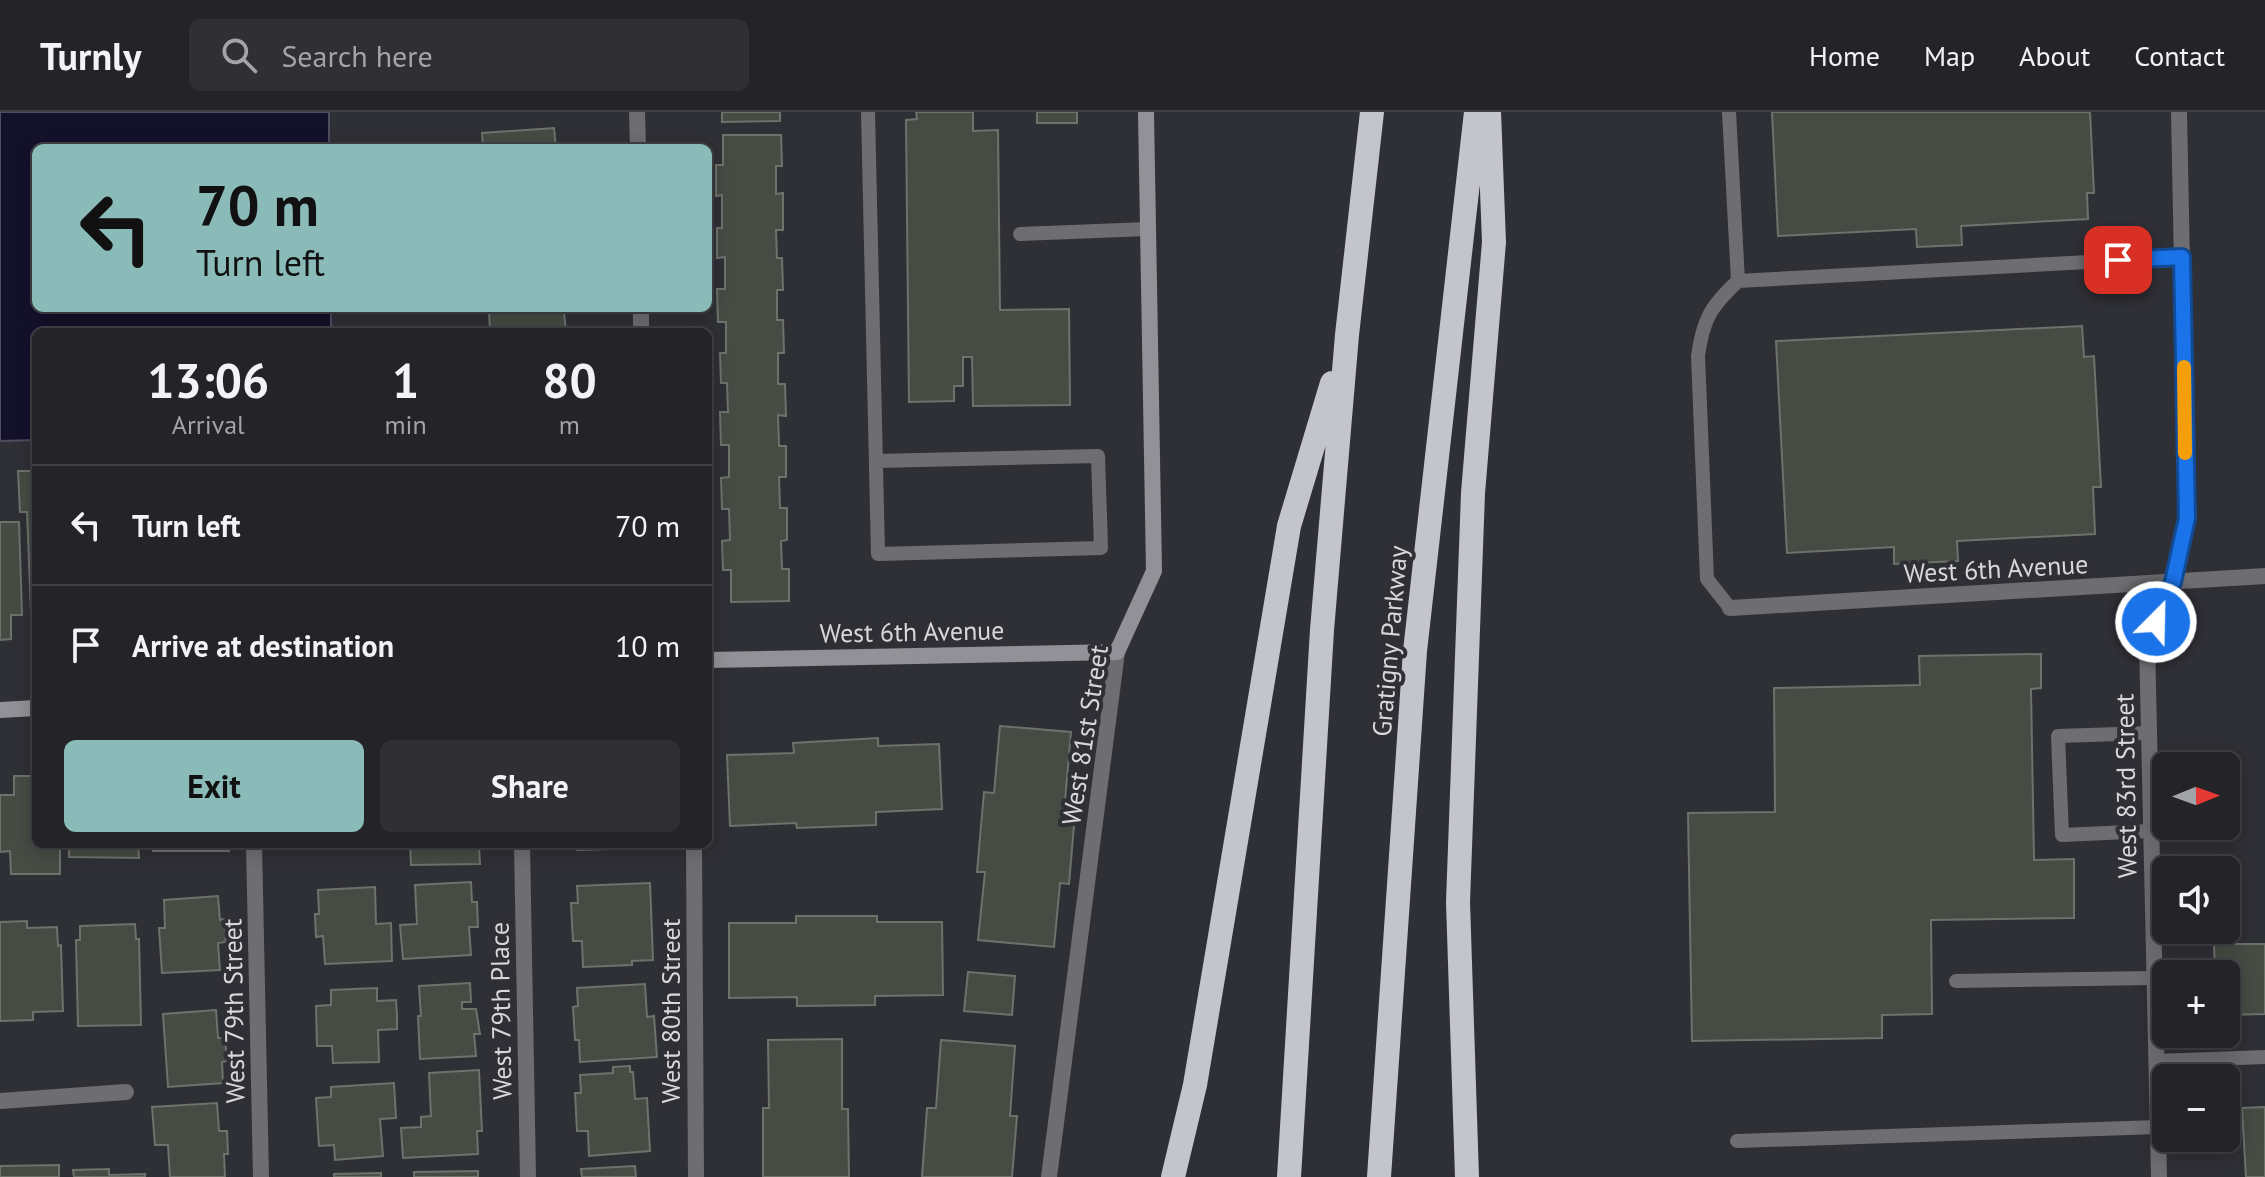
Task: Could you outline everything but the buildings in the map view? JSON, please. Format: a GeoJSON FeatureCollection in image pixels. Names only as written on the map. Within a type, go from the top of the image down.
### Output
{"type":"FeatureCollection","features":[{"type":"Feature","properties":{"kind":"highway"},"geometry":{"type":"LineString","coordinates":[[1289,1177],[1322,630],[1347,335],[1372,112]]}},
{"type":"Feature","properties":{"kind":"highway","name":"Gratigny Parkway"},"geometry":{"type":"LineString","coordinates":[[1379,1177],[1415,651],[1476,112]]}},
{"type":"Feature","properties":{"kind":"highway"},"geometry":{"type":"LineString","coordinates":[[1467,1177],[1458,902],[1473,493],[1494,242],[1489,112]]}},
{"type":"Feature","properties":{"kind":"highway"},"geometry":{"type":"LineString","coordinates":[[1173,1177],[1195,1085],[1289,526],[1347,335]]}},
{"type":"Feature","properties":{"kind":"street"},"geometry":{"type":"LineString","coordinates":[[637,112],[638,144]]}},
{"type":"Feature","properties":{"kind":"street","name":"West 81st Street"},"geometry":{"type":"LineString","coordinates":[[1049,1177],[1117,652],[1154,571],[1146,112]]}},
{"type":"Feature","properties":{"kind":"street","name":"West 83rd Street"},"geometry":{"type":"LineString","coordinates":[[2154,960],[2147,642],[2173,582],[2187,518],[2179,112]]}},
{"type":"Feature","properties":{"kind":"street","name":"West 6th Avenue"},"geometry":{"type":"LineString","coordinates":[[1730,608],[2265,576]]}},
{"type":"Feature","properties":{"kind":"street","name":"West 6th Avenue"},"geometry":{"type":"LineString","coordinates":[[712,660],[1117,652]]}},
{"type":"Feature","properties":{"kind":"street"},"geometry":{"type":"LineString","coordinates":[[0,710],[32,708]]}},
{"type":"Feature","properties":{"kind":"street","name":"West 79th Street"},"geometry":{"type":"LineString","coordinates":[[254,848],[261,1177]]}},
{"type":"Feature","properties":{"kind":"street","name":"West 79th Place"},"geometry":{"type":"LineString","coordinates":[[522,848],[528,1177]]}},
{"type":"Feature","properties":{"kind":"street","name":"West 80th Street"},"geometry":{"type":"LineString","coordinates":[[694,848],[696,1177]]}},
{"type":"Feature","properties":{"kind":"street","name":"West 83rd Street"},"geometry":{"type":"LineString","coordinates":[[2156,1048],[2156,1064]]}},
{"type":"Feature","properties":{"kind":"street"},"geometry":{"type":"LineString","coordinates":[[0,1101],[126,1092]]}},
{"type":"Feature","properties":{"kind":"street","name":"West 83rd Street"},"geometry":{"type":"LineString","coordinates":[[2158,1152],[2159,1177]]}},
{"type":"Feature","properties":{"kind":"lane"},"geometry":{"type":"LineString","coordinates":[[868,112],[878,554],[1101,548],[1098,456],[876,461]]}},
{"type":"Feature","properties":{"kind":"lane"},"geometry":{"type":"LineString","coordinates":[[1729,112],[1738,281]]}},
{"type":"Feature","properties":{"kind":"lane"},"geometry":{"type":"LineString","coordinates":[[1020,234],[1148,229]]}},
{"type":"Feature","properties":{"kind":"lane"},"geometry":{"type":"LineString","coordinates":[[1730,608],[1707,579],[1698,356],[1702,325],[1718,299],[1738,281],[2182,257]]}},
{"type":"Feature","properties":{"kind":"lane"},"geometry":{"type":"LineString","coordinates":[[2149,733],[2058,736],[2062,835],[2151,831]]}},
{"type":"Feature","properties":{"kind":"lane"},"geometry":{"type":"LineString","coordinates":[[1956,981],[2152,978]]}},
{"type":"Feature","properties":{"kind":"lane"},"geometry":{"type":"LineString","coordinates":[[2156,1061],[2265,1057]]}},
{"type":"Feature","properties":{"kind":"lane"},"geometry":{"type":"LineString","coordinates":[[1737,1141],[2152,1127]]}},
{"type":"Feature","properties":{"kind":"shaded area"},"geometry":{"type":"Polygon","coordinates":[[[0,112],[329,112],[329,144],[32,144],[32,312],[331,312],[331,328],[32,328],[32,440],[0,441],[0,112]]]}},
{"type":"Feature","properties":{"kind":"slow traffic"},"geometry":{"type":"LineString","coordinates":[[2184,367],[2185,453]]}},
{"type":"Feature","properties":{"kind":"route"},"geometry":{"type":"LineString","coordinates":[[2118,260],[2182,257],[2187,518],[2173,582],[2156,622]]}}]}
